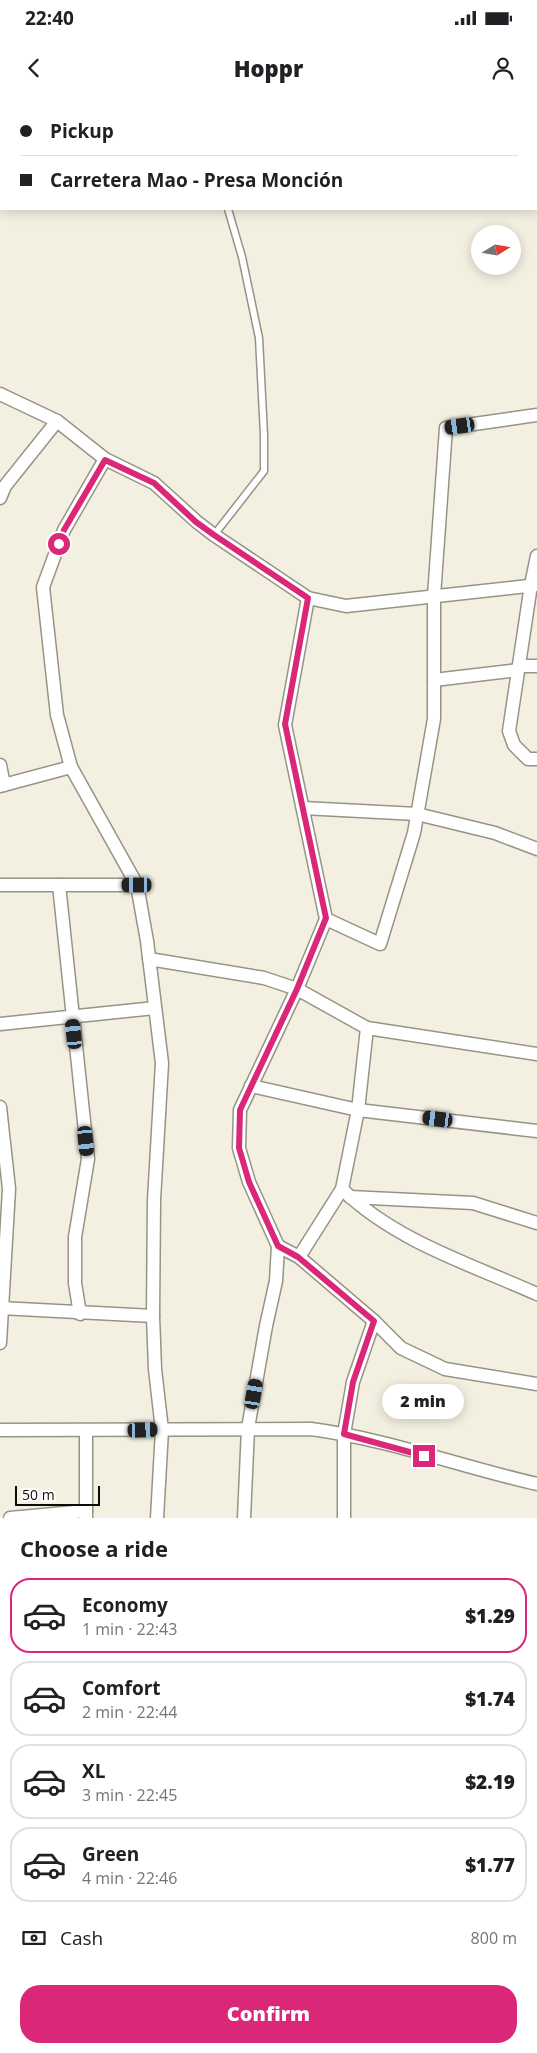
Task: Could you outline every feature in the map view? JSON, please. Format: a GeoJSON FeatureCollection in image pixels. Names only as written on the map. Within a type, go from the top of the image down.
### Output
{"type":"FeatureCollection","features":[{"type":"Feature","properties":{"kind":"street"},"geometry":{"type":"LineString","coordinates":[[0,394],[57,421],[105,460],[154,483],[196,522],[308,598],[346,606],[534,585]]}},
{"type":"Feature","properties":{"kind":"street"},"geometry":{"type":"LineString","coordinates":[[326,918],[380,944],[414,833],[434,719],[434,596],[446,428],[537,415]]}},
{"type":"Feature","properties":{"kind":"street"},"geometry":{"type":"LineString","coordinates":[[0,498],[2,485],[57,421]]}},
{"type":"Feature","properties":{"kind":"street"},"geometry":{"type":"LineString","coordinates":[[105,460],[64,530],[43,587],[57,715],[71,767],[137,885],[149,959],[162,1063],[154,1200],[153,1316],[155,1370],[162,1430],[157,1518]]}},
{"type":"Feature","properties":{"kind":"street"},"geometry":{"type":"LineString","coordinates":[[537,556],[534,585],[518,668],[509,731],[514,745],[528,759],[537,759]]}},
{"type":"Feature","properties":{"kind":"street"},"geometry":{"type":"LineString","coordinates":[[244,1518],[248,1428],[276,1281],[278,1246],[249,1182],[239,1148],[240,1110],[297,989],[326,918],[285,724],[308,598]]}},
{"type":"Feature","properties":{"kind":"street"},"geometry":{"type":"LineString","coordinates":[[434,680],[537,666]]}},
{"type":"Feature","properties":{"kind":"street"},"geometry":{"type":"LineString","coordinates":[[0,766],[2,786],[71,767]]}},
{"type":"Feature","properties":{"kind":"street"},"geometry":{"type":"LineString","coordinates":[[303,808],[417,814],[495,833],[537,849]]}},
{"type":"Feature","properties":{"kind":"street"},"geometry":{"type":"LineString","coordinates":[[0,885],[137,885]]}},
{"type":"Feature","properties":{"kind":"street"},"geometry":{"type":"LineString","coordinates":[[59,885],[88,1158],[75,1237],[74,1283],[80,1314]]}},
{"type":"Feature","properties":{"kind":"street"},"geometry":{"type":"LineString","coordinates":[[149,959],[264,978],[297,989],[367,1028],[537,1054]]}},
{"type":"Feature","properties":{"kind":"street"},"geometry":{"type":"LineString","coordinates":[[0,1024],[155,1008]]}},
{"type":"Feature","properties":{"kind":"street"},"geometry":{"type":"LineString","coordinates":[[298,1257],[346,1193],[367,1028]]}},
{"type":"Feature","properties":{"kind":"street"},"geometry":{"type":"LineString","coordinates":[[251,1086],[358,1110],[537,1131]]}},
{"type":"Feature","properties":{"kind":"street"},"geometry":{"type":"LineString","coordinates":[[0,1107],[9,1189],[0,1343]]}},
{"type":"Feature","properties":{"kind":"street"},"geometry":{"type":"LineString","coordinates":[[346,1193],[473,1203],[537,1223]]}},
{"type":"Feature","properties":{"kind":"street"},"geometry":{"type":"LineString","coordinates":[[346,1193],[405,1236],[537,1294]]}},
{"type":"Feature","properties":{"kind":"street"},"geometry":{"type":"LineString","coordinates":[[278,1246],[298,1257],[374,1321],[401,1348],[445,1369],[537,1384]]}},
{"type":"Feature","properties":{"kind":"street"},"geometry":{"type":"LineString","coordinates":[[1,1308],[80,1314],[153,1316]]}},
{"type":"Feature","properties":{"kind":"street"},"geometry":{"type":"LineString","coordinates":[[344,1518],[344,1434],[353,1382],[374,1321]]}},
{"type":"Feature","properties":{"kind":"street"},"geometry":{"type":"LineString","coordinates":[[0,1430],[311,1429],[344,1434],[490,1474],[537,1484]]}},
{"type":"Feature","properties":{"kind":"street"},"geometry":{"type":"LineString","coordinates":[[10,1518],[86,1515],[86,1431]]}},
{"type":"Feature","properties":{"kind":"lane"},"geometry":{"type":"LineString","coordinates":[[214,535],[264,472],[259,338],[242,257],[228,210]]}},
{"type":"Feature","properties":{"kind":"route"},"geometry":{"type":"LineString","coordinates":[[59,544],[64,530],[105,460],[154,483],[196,522],[308,598],[285,724],[326,918],[297,989],[240,1110],[239,1148],[249,1182],[278,1246],[298,1257],[374,1321],[353,1382],[344,1434],[424,1456]]}}]}
